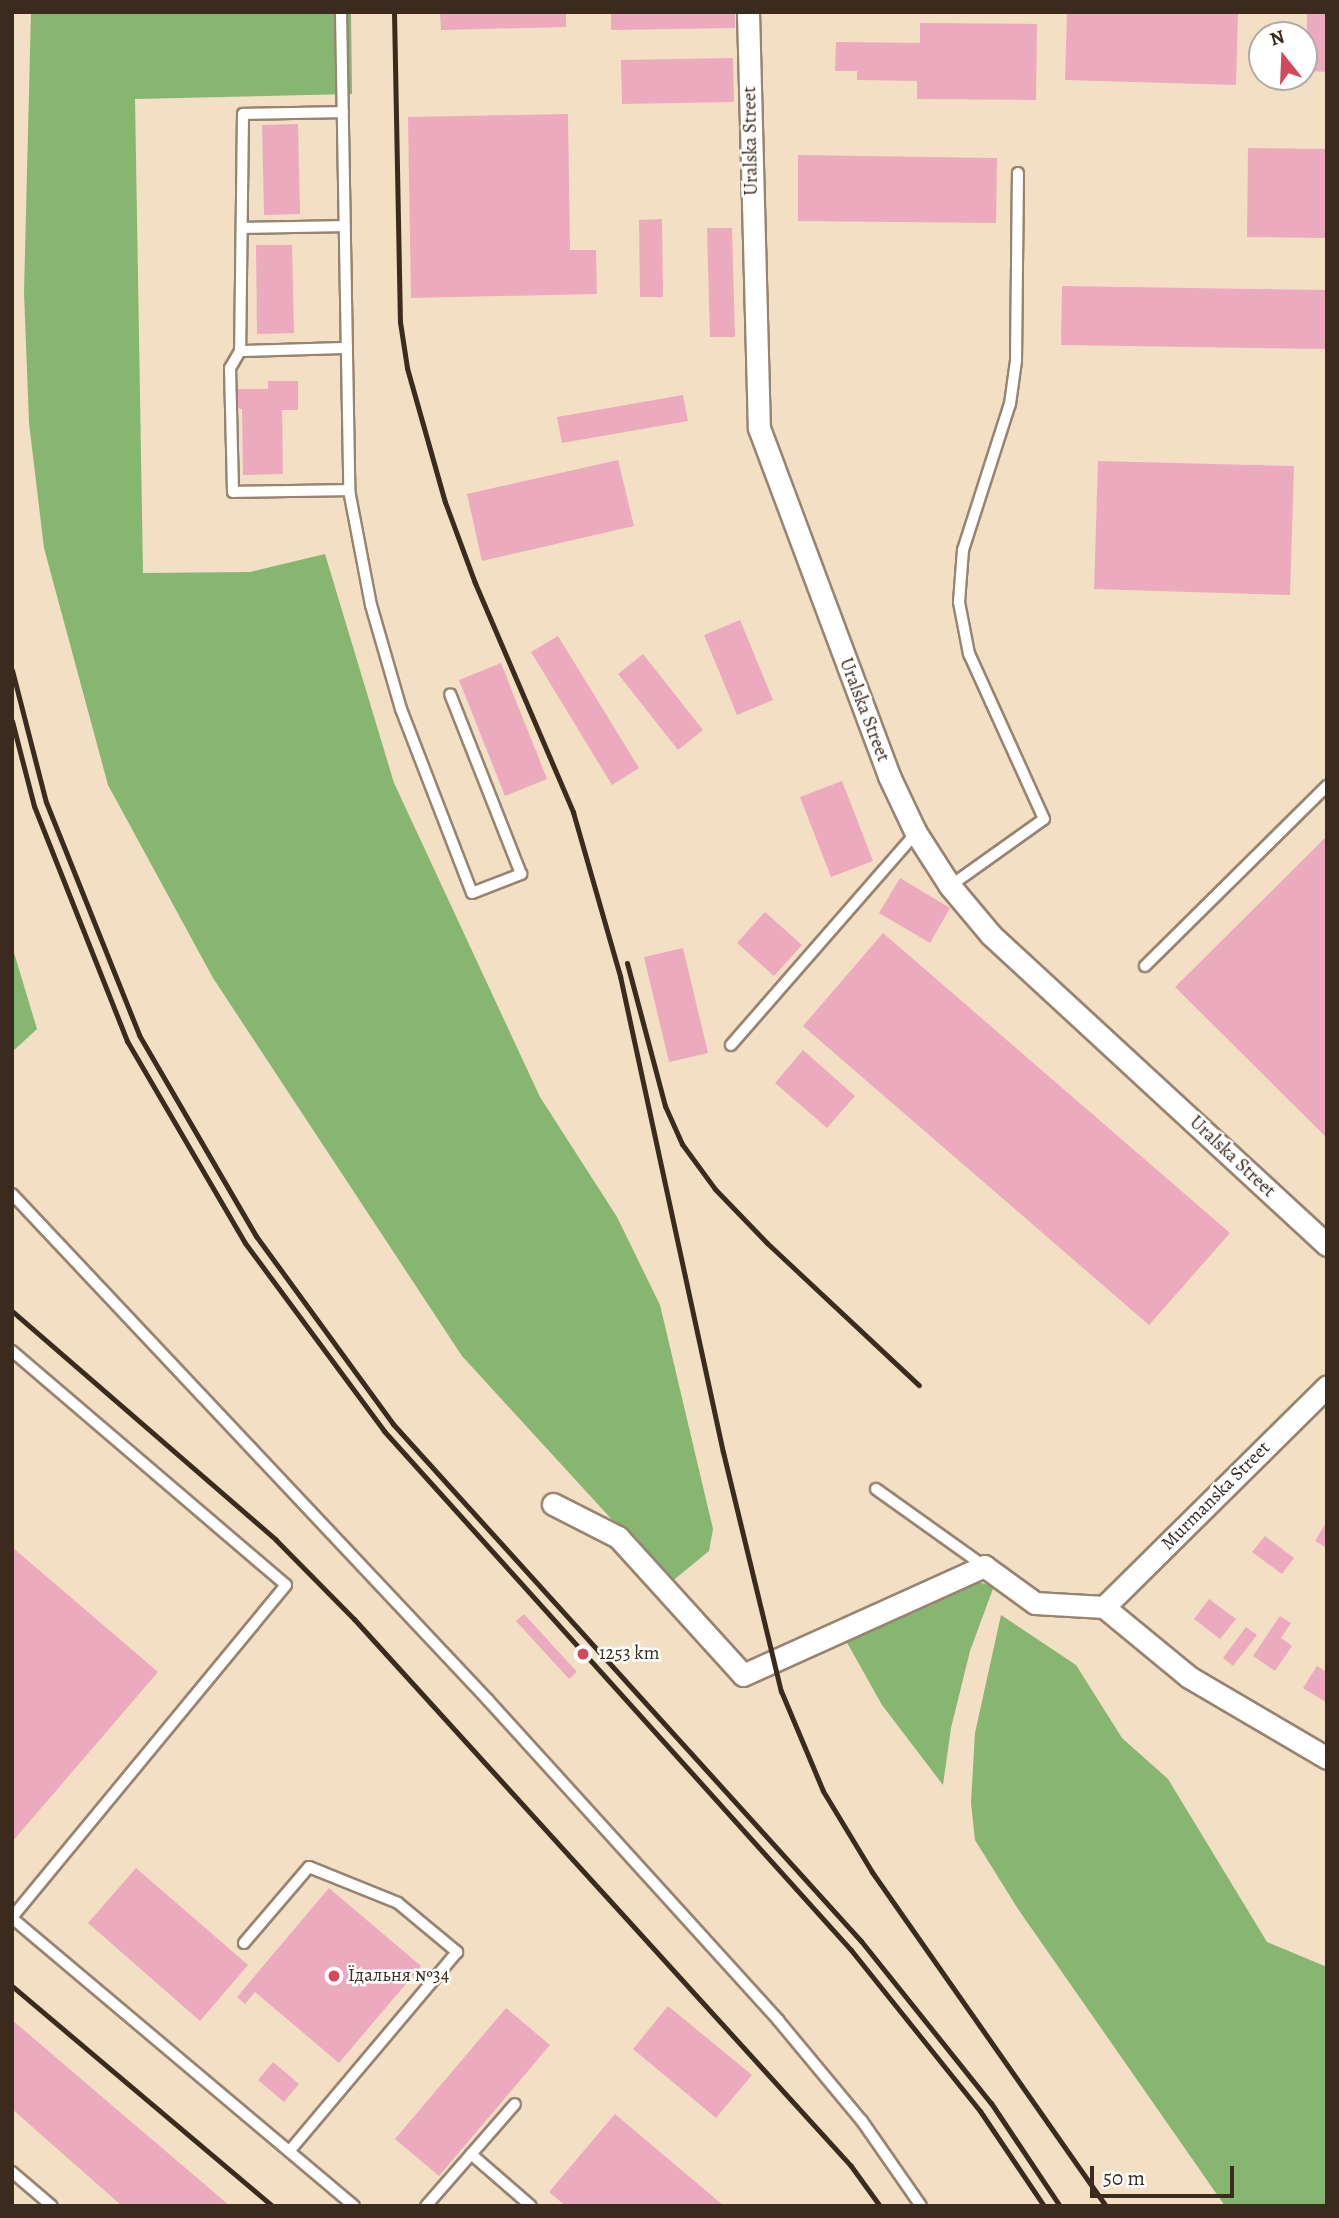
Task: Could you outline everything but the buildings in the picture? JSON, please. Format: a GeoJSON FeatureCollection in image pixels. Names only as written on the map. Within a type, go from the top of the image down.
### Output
{"type":"FeatureCollection","features":[{"type":"Feature","properties":{"kind":"street","name":"Uralska Street"},"geometry":{"type":"LineString","coordinates":[[748,12],[759,428],[889,776],[916,833],[950,886],[990,935],[1327,1245]]}},
{"type":"Feature","properties":{"kind":"street","name":"Murmanska Street"},"geometry":{"type":"LineString","coordinates":[[1104,1607],[1327,1386]]}},
{"type":"Feature","properties":{"kind":"street"},"geometry":{"type":"LineString","coordinates":[[553,1504],[618,1537],[743,1675],[984,1566],[1035,1603],[1104,1607],[1189,1677],[1327,1758]]}},
{"type":"Feature","properties":{"kind":"lane"},"geometry":{"type":"LineString","coordinates":[[341,12],[349,490],[371,605],[401,709],[472,893],[521,874],[450,694]]}},
{"type":"Feature","properties":{"kind":"lane"},"geometry":{"type":"LineString","coordinates":[[343,112],[243,114],[244,228],[238,240],[240,351],[230,368],[233,492],[349,490]]}},
{"type":"Feature","properties":{"kind":"lane"},"geometry":{"type":"LineString","coordinates":[[950,886],[1044,819],[969,654],[959,602],[963,550],[1010,404],[1014,372],[1018,173]]}},
{"type":"Feature","properties":{"kind":"lane"},"geometry":{"type":"LineString","coordinates":[[244,228],[344,226]]}},
{"type":"Feature","properties":{"kind":"lane"},"geometry":{"type":"LineString","coordinates":[[240,351],[346,348]]}},
{"type":"Feature","properties":{"kind":"lane"},"geometry":{"type":"LineString","coordinates":[[1145,967],[1327,786]]}},
{"type":"Feature","properties":{"kind":"lane"},"geometry":{"type":"LineString","coordinates":[[731,1045],[916,833]]}},
{"type":"Feature","properties":{"kind":"lane"},"geometry":{"type":"LineString","coordinates":[[12,1194],[488,1700],[778,2020],[862,2121],[921,2206]]}},
{"type":"Feature","properties":{"kind":"lane"},"geometry":{"type":"LineString","coordinates":[[12,1351],[286,1585],[12,1917],[354,2206]]}},
{"type":"Feature","properties":{"kind":"lane"},"geometry":{"type":"LineString","coordinates":[[876,1489],[984,1566]]}},
{"type":"Feature","properties":{"kind":"lane"},"geometry":{"type":"LineString","coordinates":[[244,1943],[309,1867],[398,1903],[457,1952],[290,2150]]}},
{"type":"Feature","properties":{"kind":"lane"},"geometry":{"type":"LineString","coordinates":[[426,2206],[515,2104]]}},
{"type":"Feature","properties":{"kind":"lane"},"geometry":{"type":"LineString","coordinates":[[471,2154],[531,2206]]}},
{"type":"Feature","properties":{"kind":"lane"},"geometry":{"type":"LineString","coordinates":[[12,2172],[51,2206]]}},
{"type":"Feature","properties":{"kind":"green space"},"geometry":{"type":"Polygon","coordinates":[[[31,12],[351,12],[352,94],[135,99],[143,573],[250,572],[325,554],[394,783],[540,1097],[617,1217],[660,1305],[713,1529],[709,1551],[670,1583],[462,1356],[213,978],[108,785],[44,548],[29,423],[24,292],[31,12]]]}},
{"type":"Feature","properties":{"kind":"green space"},"geometry":{"type":"Polygon","coordinates":[[[12,946],[37,1029],[12,1052],[12,946]]]}},
{"type":"Feature","properties":{"kind":"green space"},"geometry":{"type":"Polygon","coordinates":[[[977,1582],[994,1586],[970,1651],[951,1728],[943,1785],[882,1705],[845,1639],[977,1582]]]}},
{"type":"Feature","properties":{"kind":"green space"},"geometry":{"type":"Polygon","coordinates":[[[1001,1615],[1076,1665],[1122,1738],[1168,1779],[1267,1942],[1327,1967],[1327,2206],[1225,2206],[1018,1909],[975,1840],[971,1803],[975,1733],[1001,1615]]]}},
{"type":"Feature","properties":{"kind":"railway"},"geometry":{"type":"LineString","coordinates":[[394,12],[400,322],[407,368],[445,502],[475,583],[573,812],[620,976],[723,1452],[781,1691],[823,1791],[872,1872],[1106,2206]]}},
{"type":"Feature","properties":{"kind":"railway"},"geometry":{"type":"LineString","coordinates":[[12,670],[46,802],[139,1035],[256,1236],[393,1424],[861,1941],[991,2103],[1060,2206]]}},
{"type":"Feature","properties":{"kind":"railway"},"geometry":{"type":"LineString","coordinates":[[12,721],[34,806],[127,1041],[245,1243],[384,1431],[851,1950],[980,2111],[1044,2206]]}},
{"type":"Feature","properties":{"kind":"railway"},"geometry":{"type":"LineString","coordinates":[[627,963],[665,1106],[682,1144],[715,1189],[767,1243],[919,1385]]}},
{"type":"Feature","properties":{"kind":"railway"},"geometry":{"type":"LineString","coordinates":[[12,1311],[276,1540],[354,1619],[851,2166],[880,2206]]}},
{"type":"Feature","properties":{"kind":"railway"},"geometry":{"type":"LineString","coordinates":[[12,1986],[272,2206]]}},
{"type":"Feature","properties":{"kind":"place","name":"1253 km"},"geometry":{"type":"Point","coordinates":[583,1654]}},
{"type":"Feature","properties":{"kind":"place","name":"Їдальня №34"},"geometry":{"type":"Point","coordinates":[334,1976]}}]}
